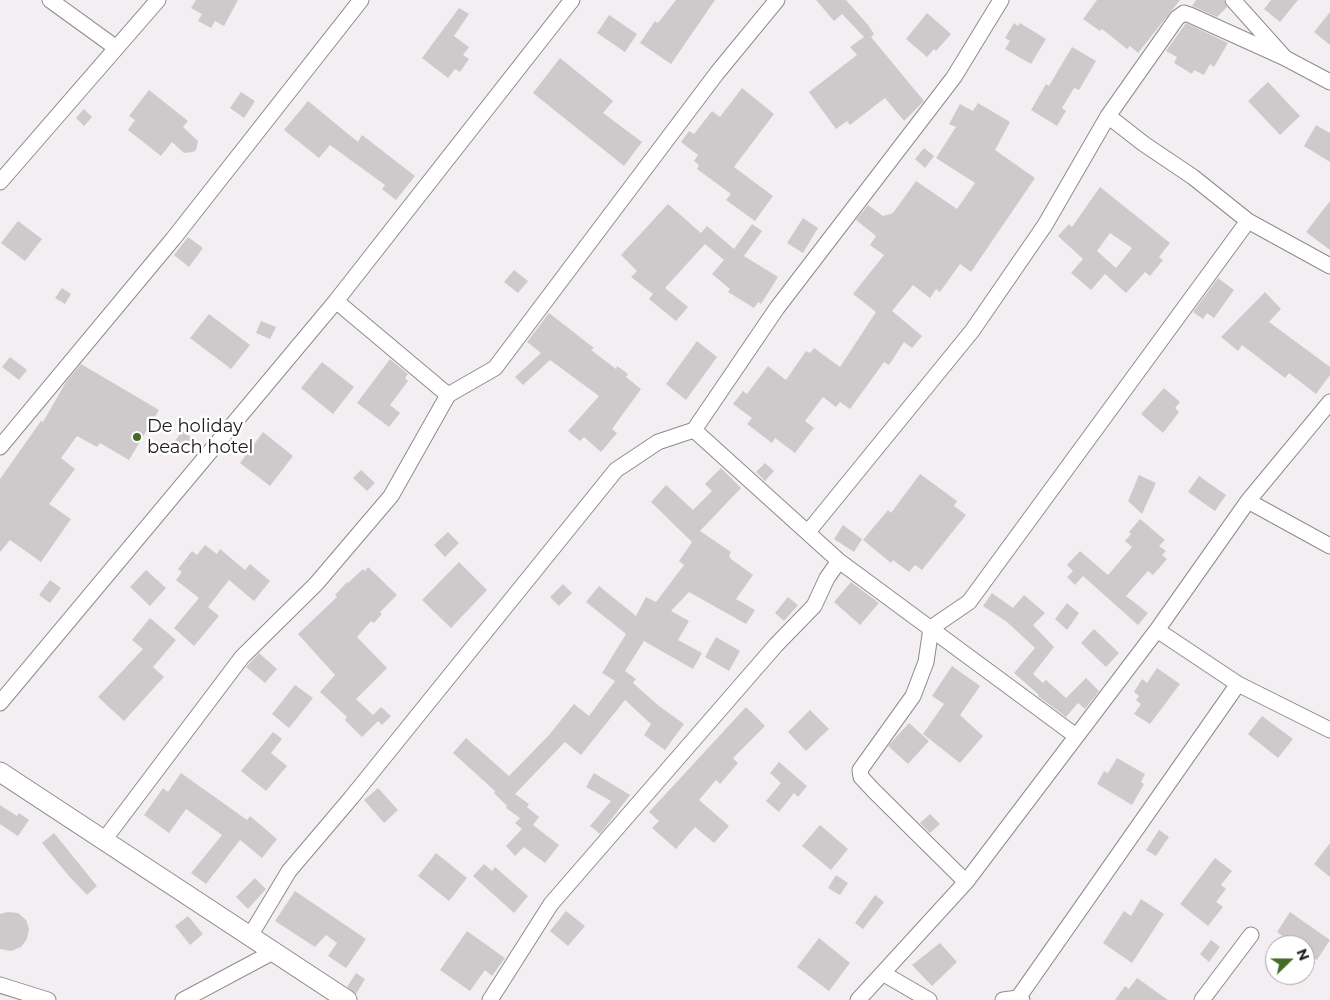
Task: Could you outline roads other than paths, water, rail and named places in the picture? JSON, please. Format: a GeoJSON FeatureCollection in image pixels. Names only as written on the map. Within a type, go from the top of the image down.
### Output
{"type":"FeatureCollection","features":[{"type":"Feature","properties":{"kind":"street"},"geometry":{"type":"LineString","coordinates":[[50,0],[115,47]]}},
{"type":"Feature","properties":{"kind":"street"},"geometry":{"type":"LineString","coordinates":[[0,182],[115,47],[158,0]]}},
{"type":"Feature","properties":{"kind":"street"},"geometry":{"type":"LineString","coordinates":[[0,447],[173,239],[361,0]]}},
{"type":"Feature","properties":{"kind":"street"},"geometry":{"type":"LineString","coordinates":[[0,703],[336,301],[572,0]]}},
{"type":"Feature","properties":{"kind":"street"},"geometry":{"type":"LineString","coordinates":[[104,840],[242,656],[316,584],[391,496],[448,395],[495,368],[717,74],[777,0]]}},
{"type":"Feature","properties":{"kind":"street"},"geometry":{"type":"LineString","coordinates":[[250,936],[289,871],[351,798],[616,470],[658,442],[694,430],[777,308],[954,77],[1001,0]]}},
{"type":"Feature","properties":{"kind":"street"},"geometry":{"type":"LineString","coordinates":[[1233,0],[1285,58]]}},
{"type":"Feature","properties":{"kind":"street"},"geometry":{"type":"LineString","coordinates":[[808,532],[972,332],[1045,225],[1108,116],[1177,18],[1184,13],[1285,58],[1330,82]]}},
{"type":"Feature","properties":{"kind":"street"},"geometry":{"type":"LineString","coordinates":[[1108,116],[1144,144],[1193,177],[1248,221],[1330,266]]}},
{"type":"Feature","properties":{"kind":"street"},"geometry":{"type":"LineString","coordinates":[[966,882],[861,777],[860,770],[913,696],[926,662],[931,628],[968,602],[1248,221]]}},
{"type":"Feature","properties":{"kind":"street"},"geometry":{"type":"LineString","coordinates":[[336,301],[448,395]]}},
{"type":"Feature","properties":{"kind":"street"},"geometry":{"type":"LineString","coordinates":[[858,1000],[884,974],[966,882],[1157,630],[1248,501],[1324,422],[1330,402]]}},
{"type":"Feature","properties":{"kind":"street"},"geometry":{"type":"LineString","coordinates":[[694,430],[839,561],[1076,736]]}},
{"type":"Feature","properties":{"kind":"street"},"geometry":{"type":"LineString","coordinates":[[1248,501],[1330,546]]}},
{"type":"Feature","properties":{"kind":"street"},"geometry":{"type":"LineString","coordinates":[[490,1000],[552,904],[776,645],[814,606],[827,578],[839,561]]}},
{"type":"Feature","properties":{"kind":"street"},"geometry":{"type":"LineString","coordinates":[[1157,630],[1238,684],[1330,730]]}},
{"type":"Feature","properties":{"kind":"street"},"geometry":{"type":"LineString","coordinates":[[1015,999],[1238,684]]}},
{"type":"Feature","properties":{"kind":"street"},"geometry":{"type":"LineString","coordinates":[[0,772],[347,1000]]}},
{"type":"Feature","properties":{"kind":"street"},"geometry":{"type":"LineString","coordinates":[[1202,1000],[1251,936]]}},
{"type":"Feature","properties":{"kind":"street"},"geometry":{"type":"LineString","coordinates":[[183,1000],[275,951]]}},
{"type":"Feature","properties":{"kind":"street"},"geometry":{"type":"LineString","coordinates":[[884,974],[929,1000]]}},
{"type":"Feature","properties":{"kind":"street"},"geometry":{"type":"LineString","coordinates":[[0,985],[48,1000]]}},
{"type":"Feature","properties":{"kind":"place","name":"De holiday beach hotel"},"geometry":{"type":"Point","coordinates":[137,437]}}]}
